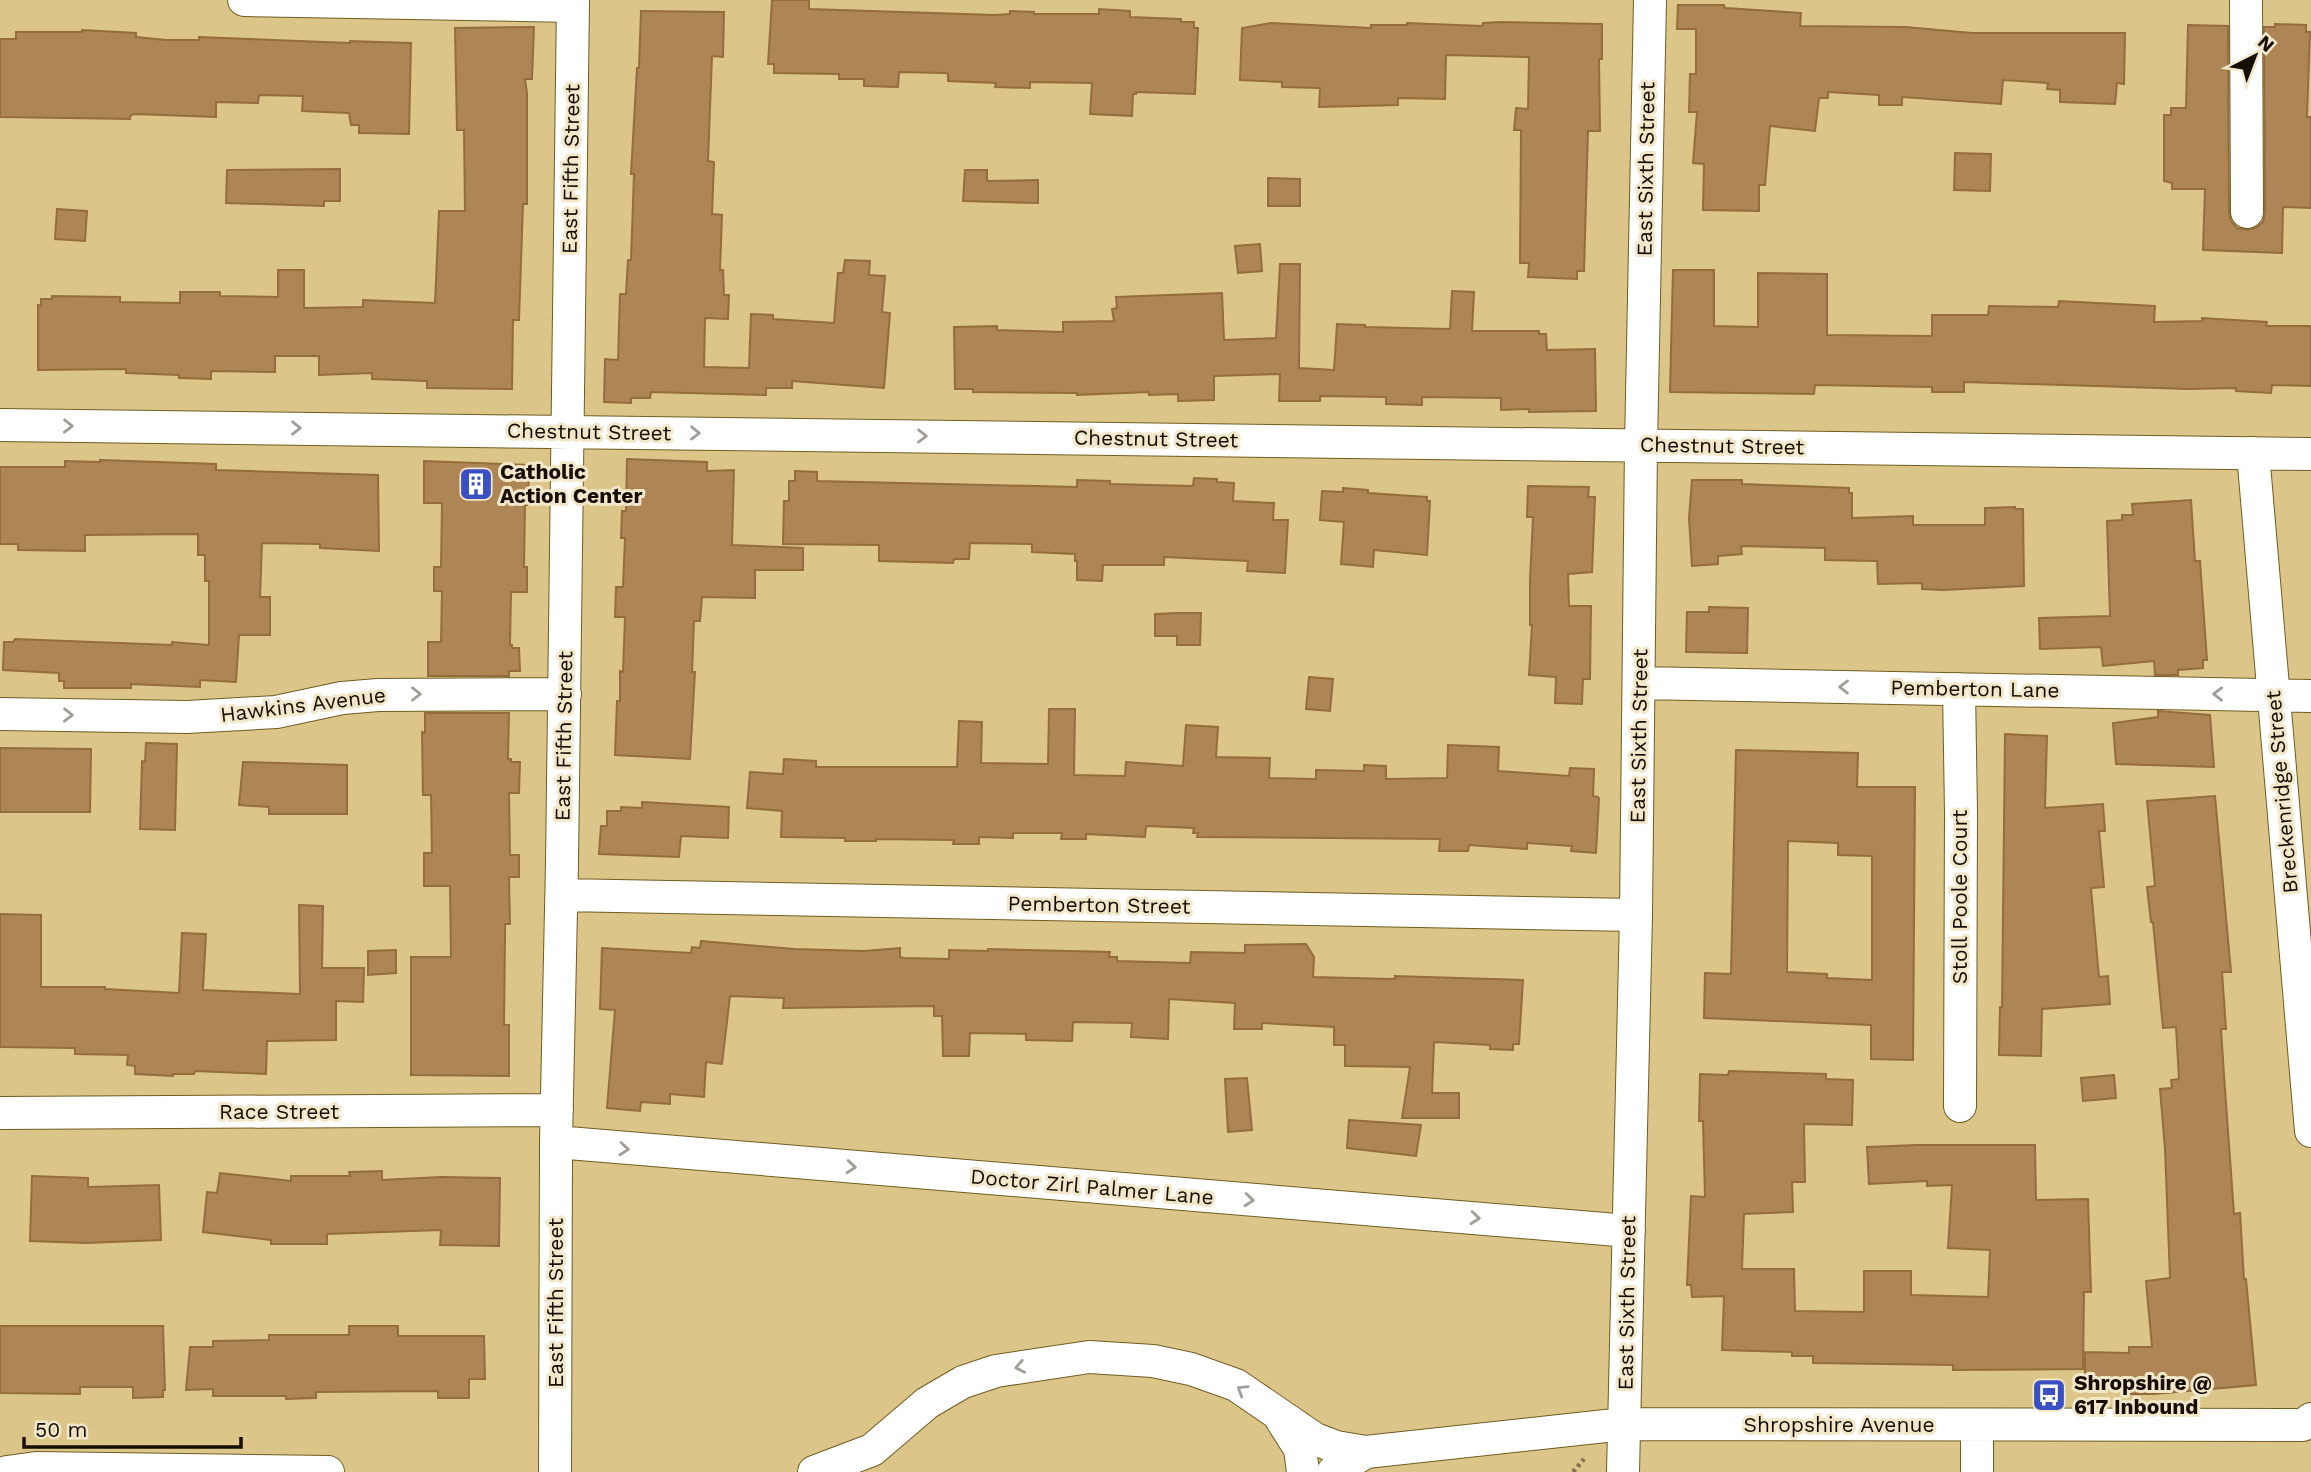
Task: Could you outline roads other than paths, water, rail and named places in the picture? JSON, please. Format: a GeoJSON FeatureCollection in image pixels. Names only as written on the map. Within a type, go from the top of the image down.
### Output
{"type":"FeatureCollection","features":[{"type":"Feature","properties":{"kind":"street"},"geometry":{"type":"LineString","coordinates":[[244,0],[573,3]]}},
{"type":"Feature","properties":{"kind":"street","name":"East Sixth Street"},"geometry":{"type":"LineString","coordinates":[[1623,1472],[1636,915],[1641,445],[1650,0]]}},
{"type":"Feature","properties":{"kind":"street"},"geometry":{"type":"LineString","coordinates":[[2246,0],[2247,212]]}},
{"type":"Feature","properties":{"kind":"street","name":"East Fifth Street"},"geometry":{"type":"LineString","coordinates":[[555,1472],[556,1142],[565,694],[573,3]]}},
{"type":"Feature","properties":{"kind":"street","name":"Chestnut Street"},"geometry":{"type":"LineString","coordinates":[[0,425],[2311,454]]}},
{"type":"Feature","properties":{"kind":"street","name":"Breckenridge Street"},"geometry":{"type":"LineString","coordinates":[[2253,453],[2311,1130]]}},
{"type":"Feature","properties":{"kind":"street","name":"Pemberton Lane"},"geometry":{"type":"LineString","coordinates":[[1640,683],[2311,696]]}},
{"type":"Feature","properties":{"kind":"street","name":"Stoll Poole Court"},"geometry":{"type":"LineString","coordinates":[[1959,689],[1959,1106]]}},
{"type":"Feature","properties":{"kind":"street","name":"Hawkins Avenue"},"geometry":{"type":"LineString","coordinates":[[0,714],[187,717],[276,712],[342,698],[378,695],[565,694]]}},
{"type":"Feature","properties":{"kind":"street","name":"Pemberton Street"},"geometry":{"type":"LineString","coordinates":[[562,895],[1636,915]]}},
{"type":"Feature","properties":{"kind":"street","name":"Race Street"},"geometry":{"type":"LineString","coordinates":[[0,1113],[557,1110]]}},
{"type":"Feature","properties":{"kind":"street","name":"Doctor Zirl Palmer Lane"},"geometry":{"type":"LineString","coordinates":[[556,1142],[1629,1231]]}},
{"type":"Feature","properties":{"kind":"street","name":"Shropshire Avenue"},"geometry":{"type":"LineString","coordinates":[[814,1472],[872,1450],[927,1403],[964,1382],[996,1371],[1089,1356],[1153,1361],[1191,1369],[1236,1385],[1315,1439],[1336,1447],[1366,1452],[1624,1424],[2303,1425],[2311,1419]]}},
{"type":"Feature","properties":{"kind":"street","name":"Shropshire Avenue"},"geometry":{"type":"LineString","coordinates":[[1280,1417],[1300,1449],[1303,1472]]}},
{"type":"Feature","properties":{"kind":"street"},"geometry":{"type":"LineString","coordinates":[[1977,1425],[1977,1472]]}},
{"type":"Feature","properties":{"kind":"street","name":"Shropshire Avenue"},"geometry":{"type":"LineString","coordinates":[[879,1472],[880,1461],[897,1428]]}},
{"type":"Feature","properties":{"kind":"street","name":"Shropshire Avenue"},"geometry":{"type":"LineString","coordinates":[[1333,1472],[1366,1452]]}},
{"type":"Feature","properties":{"kind":"street"},"geometry":{"type":"LineString","coordinates":[[7,1472],[36,1468],[328,1472]]}},
{"type":"Feature","properties":{"kind":"place","name":"Catholic Action Center"},"geometry":{"type":"Point","coordinates":[476,484]}},
{"type":"Feature","properties":{"kind":"place","name":"Shropshire @ 617 Inbound"},"geometry":{"type":"Point","coordinates":[2049,1395]}}]}
